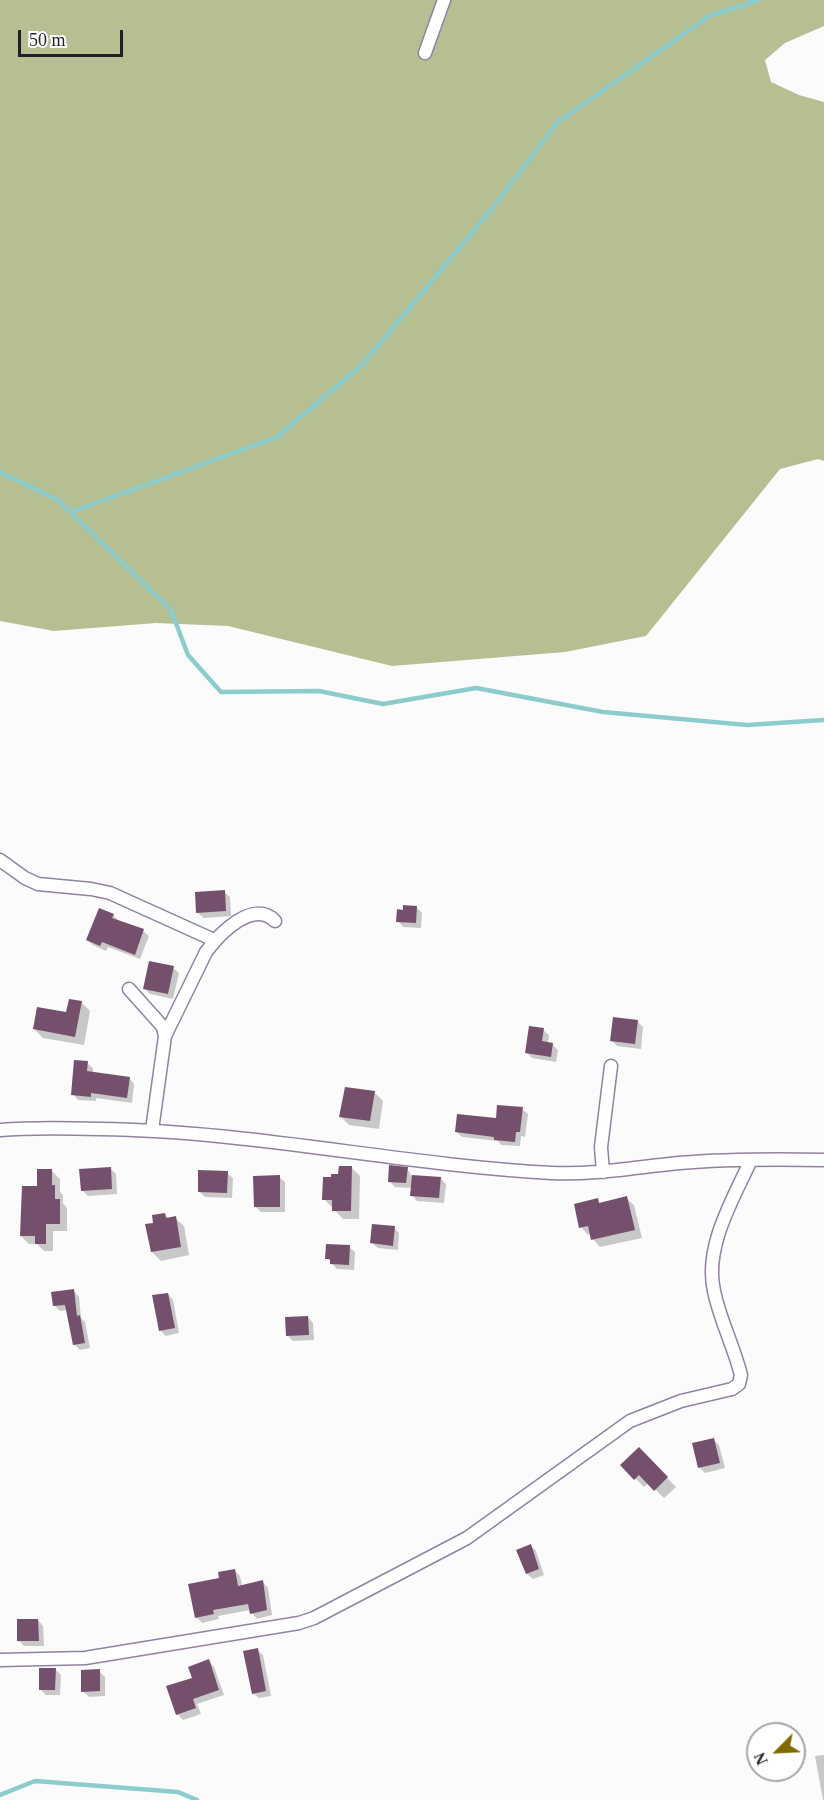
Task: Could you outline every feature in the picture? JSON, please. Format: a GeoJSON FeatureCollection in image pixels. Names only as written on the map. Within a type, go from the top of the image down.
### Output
{"type":"FeatureCollection","features":[{"type":"Feature","properties":{"kind":"street"},"geometry":{"type":"LineString","coordinates":[[426,53],[444,0]]}},
{"type":"Feature","properties":{"kind":"street"},"geometry":{"type":"LineString","coordinates":[[0,860],[25,878],[38,884],[91,888],[110,893],[214,940]]}},
{"type":"Feature","properties":{"kind":"street"},"geometry":{"type":"LineString","coordinates":[[152,1130],[165,1036],[206,952],[214,940],[245,917],[258,912],[269,915],[275,921]]}},
{"type":"Feature","properties":{"kind":"street"},"geometry":{"type":"LineString","coordinates":[[129,989],[163,1027],[165,1036]]}},
{"type":"Feature","properties":{"kind":"street"},"geometry":{"type":"LineString","coordinates":[[603,1172],[601,1146],[611,1066]]}},
{"type":"Feature","properties":{"kind":"street"},"geometry":{"type":"LineString","coordinates":[[0,1131],[65,1128],[152,1130],[263,1140],[553,1173],[603,1172],[676,1163],[824,1160]]}},
{"type":"Feature","properties":{"kind":"street"},"geometry":{"type":"LineString","coordinates":[[0,1660],[85,1658],[299,1623],[314,1618],[467,1538],[630,1421],[681,1401],[732,1389],[738,1384],[741,1376],[713,1290],[712,1270],[715,1244],[751,1160]]}},
{"type":"Feature","properties":{"kind":"green space"},"geometry":{"type":"Polygon","coordinates":[[[0,0],[824,0],[824,26],[785,43],[765,60],[771,82],[799,95],[824,102],[824,461],[818,459],[780,469],[646,636],[565,652],[392,666],[228,626],[156,623],[54,631],[0,621],[0,0]]]}},
{"type":"Feature","properties":{"kind":"building"},"geometry":{"type":"Polygon","coordinates":[[[225,890],[226,911],[196,913],[195,892],[225,890]]]}},
{"type":"Feature","properties":{"kind":"building"},"geometry":{"type":"Polygon","coordinates":[[[403,905],[417,906],[416,923],[396,922],[397,909],[403,910],[403,905]]]}},
{"type":"Feature","properties":{"kind":"building"},"geometry":{"type":"Polygon","coordinates":[[[99,908],[114,914],[112,918],[144,929],[135,955],[102,942],[100,946],[86,940],[99,908]]]}},
{"type":"Feature","properties":{"kind":"building"},"geometry":{"type":"Polygon","coordinates":[[[149,961],[174,966],[168,994],[143,989],[149,961]]]}},
{"type":"Feature","properties":{"kind":"building"},"geometry":{"type":"Polygon","coordinates":[[[69,999],[82,1001],[75,1037],[33,1029],[37,1007],[66,1012],[69,999]]]}},
{"type":"Feature","properties":{"kind":"building"},"geometry":{"type":"Polygon","coordinates":[[[613,1017],[638,1020],[635,1044],[610,1041],[613,1017]]]}},
{"type":"Feature","properties":{"kind":"building"},"geometry":{"type":"Polygon","coordinates":[[[529,1026],[544,1028],[542,1041],[553,1043],[551,1057],[525,1053],[529,1026]]]}},
{"type":"Feature","properties":{"kind":"building"},"geometry":{"type":"Polygon","coordinates":[[[74,1060],[88,1061],[87,1071],[130,1077],[127,1098],[91,1093],[91,1097],[71,1095],[74,1060]]]}},
{"type":"Feature","properties":{"kind":"building"},"geometry":{"type":"Polygon","coordinates":[[[345,1087],[375,1091],[370,1121],[339,1117],[345,1087]]]}},
{"type":"Feature","properties":{"kind":"building"},"geometry":{"type":"Polygon","coordinates":[[[497,1105],[523,1107],[520,1132],[516,1132],[515,1142],[455,1132],[457,1114],[496,1118],[497,1105]]]}},
{"type":"Feature","properties":{"kind":"building"},"geometry":{"type":"Polygon","coordinates":[[[389,1165],[408,1167],[406,1183],[388,1182],[389,1165]]]}},
{"type":"Feature","properties":{"kind":"building"},"geometry":{"type":"Polygon","coordinates":[[[339,1166],[352,1166],[351,1211],[332,1211],[332,1200],[322,1200],[323,1177],[338,1174],[339,1166]]]}},
{"type":"Feature","properties":{"kind":"building"},"geometry":{"type":"Polygon","coordinates":[[[111,1167],[112,1189],[81,1191],[79,1169],[111,1167]]]}},
{"type":"Feature","properties":{"kind":"building"},"geometry":{"type":"Polygon","coordinates":[[[37,1169],[52,1169],[55,1199],[60,1199],[60,1224],[46,1224],[46,1244],[35,1244],[35,1236],[20,1236],[22,1186],[37,1186],[37,1169]]]}},
{"type":"Feature","properties":{"kind":"building"},"geometry":{"type":"Polygon","coordinates":[[[198,1170],[228,1171],[227,1193],[198,1192],[198,1170]]]}},
{"type":"Feature","properties":{"kind":"building"},"geometry":{"type":"Polygon","coordinates":[[[280,1175],[280,1207],[254,1207],[253,1176],[280,1175]]]}},
{"type":"Feature","properties":{"kind":"building"},"geometry":{"type":"Polygon","coordinates":[[[412,1175],[441,1177],[439,1198],[410,1196],[412,1175]]]}},
{"type":"Feature","properties":{"kind":"building"},"geometry":{"type":"Polygon","coordinates":[[[627,1196],[635,1230],[591,1240],[588,1226],[579,1228],[574,1204],[598,1198],[599,1203],[627,1196]]]}},
{"type":"Feature","properties":{"kind":"building"},"geometry":{"type":"Polygon","coordinates":[[[165,1213],[166,1218],[176,1216],[181,1247],[151,1252],[145,1224],[153,1223],[152,1215],[165,1213]]]}},
{"type":"Feature","properties":{"kind":"building"},"geometry":{"type":"Polygon","coordinates":[[[372,1224],[395,1226],[393,1246],[370,1243],[372,1224]]]}},
{"type":"Feature","properties":{"kind":"building"},"geometry":{"type":"Polygon","coordinates":[[[326,1244],[350,1245],[349,1265],[330,1264],[330,1259],[325,1259],[326,1244]]]}},
{"type":"Feature","properties":{"kind":"building"},"geometry":{"type":"Polygon","coordinates":[[[74,1289],[77,1316],[80,1315],[85,1343],[73,1345],[65,1305],[53,1306],[51,1292],[74,1289]]]}},
{"type":"Feature","properties":{"kind":"building"},"geometry":{"type":"Polygon","coordinates":[[[168,1293],[175,1328],[159,1331],[152,1295],[168,1293]]]}},
{"type":"Feature","properties":{"kind":"building"},"geometry":{"type":"Polygon","coordinates":[[[308,1316],[309,1335],[286,1336],[285,1317],[308,1316]]]}},
{"type":"Feature","properties":{"kind":"building"},"geometry":{"type":"Polygon","coordinates":[[[714,1438],[720,1463],[698,1468],[692,1443],[714,1438]]]}},
{"type":"Feature","properties":{"kind":"building"},"geometry":{"type":"Polygon","coordinates":[[[639,1447],[668,1477],[654,1491],[639,1475],[634,1480],[620,1465],[639,1447]]]}},
{"type":"Feature","properties":{"kind":"building"},"geometry":{"type":"Polygon","coordinates":[[[531,1544],[539,1569],[526,1574],[516,1550],[531,1544]]]}},
{"type":"Feature","properties":{"kind":"building"},"geometry":{"type":"Polygon","coordinates":[[[235,1569],[238,1586],[263,1580],[267,1610],[250,1614],[248,1604],[213,1610],[214,1614],[195,1618],[188,1584],[219,1578],[218,1572],[235,1569]]]}},
{"type":"Feature","properties":{"kind":"building"},"geometry":{"type":"Polygon","coordinates":[[[17,1619],[38,1619],[39,1641],[17,1641],[17,1619]]]}},
{"type":"Feature","properties":{"kind":"building"},"geometry":{"type":"Polygon","coordinates":[[[258,1648],[266,1691],[252,1694],[243,1651],[258,1648]]]}},
{"type":"Feature","properties":{"kind":"building"},"geometry":{"type":"Polygon","coordinates":[[[209,1659],[219,1690],[193,1699],[196,1708],[176,1715],[166,1686],[192,1678],[188,1667],[209,1659]]]}},
{"type":"Feature","properties":{"kind":"building"},"geometry":{"type":"Polygon","coordinates":[[[39,1668],[56,1668],[55,1690],[39,1690],[39,1668]]]}},
{"type":"Feature","properties":{"kind":"building"},"geometry":{"type":"Polygon","coordinates":[[[100,1669],[100,1691],[81,1692],[81,1670],[100,1669]]]}},
{"type":"Feature","properties":{"kind":"waterway"},"geometry":{"type":"LineString","coordinates":[[71,512],[277,437],[363,364],[490,211],[558,122],[709,16],[758,0]]}},
{"type":"Feature","properties":{"kind":"waterway"},"geometry":{"type":"LineString","coordinates":[[0,472],[58,500],[171,610],[188,655],[221,692],[319,691],[383,704],[476,688],[603,712],[747,725],[824,720]]}},
{"type":"Feature","properties":{"kind":"waterway"},"geometry":{"type":"LineString","coordinates":[[0,1795],[35,1781],[178,1792],[197,1800]]}}]}
